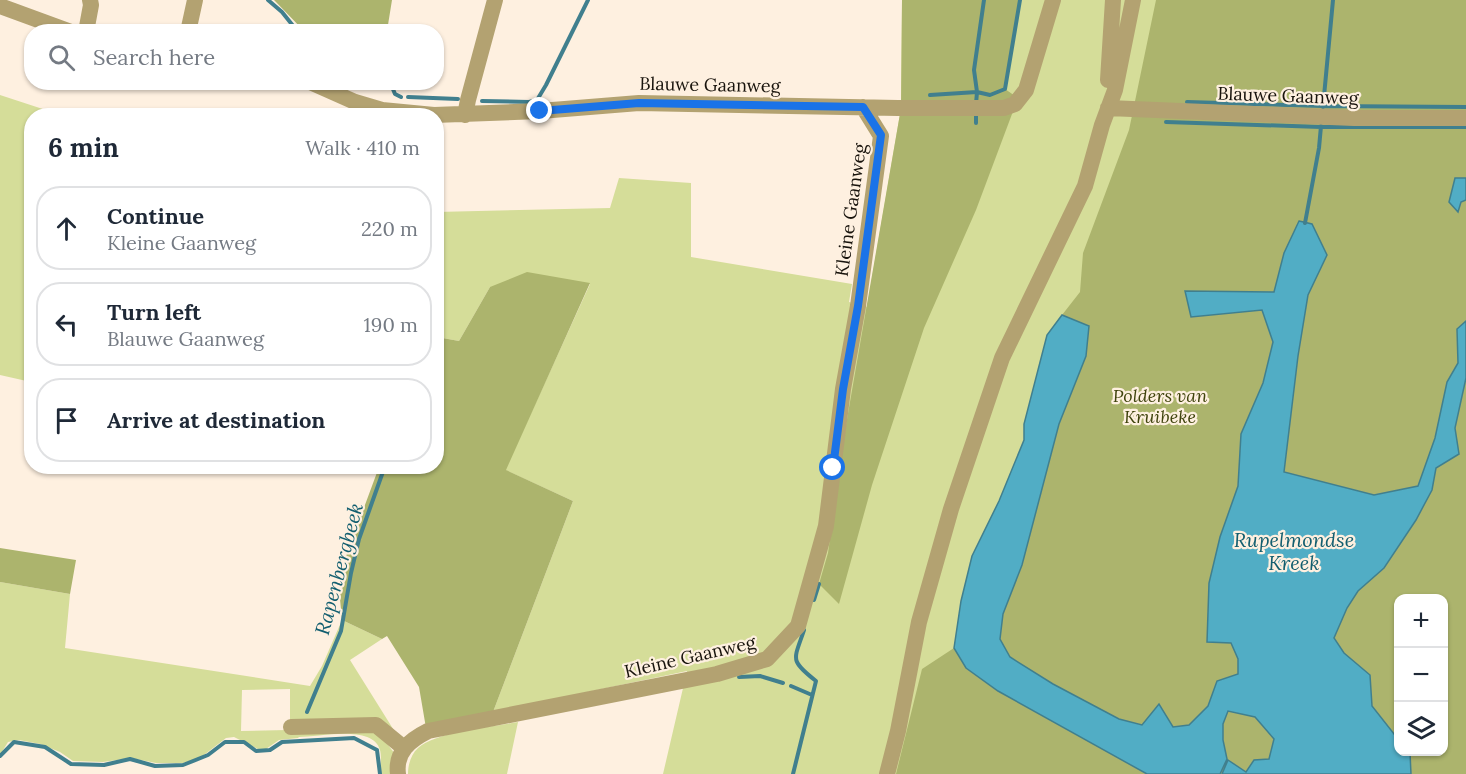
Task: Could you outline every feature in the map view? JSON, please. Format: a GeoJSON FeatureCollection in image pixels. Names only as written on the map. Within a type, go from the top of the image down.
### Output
{"type":"FeatureCollection","features":[{"type":"Feature","properties":{"kind":"street"},"geometry":{"type":"LineString","coordinates":[[87,24],[90,0]]}},
{"type":"Feature","properties":{"kind":"street"},"geometry":{"type":"LineString","coordinates":[[190,24],[195,0]]}},
{"type":"Feature","properties":{"kind":"street"},"geometry":{"type":"LineString","coordinates":[[465,115],[495,0]]}},
{"type":"Feature","properties":{"kind":"street","name":"Blauwe Gaanweg"},"geometry":{"type":"LineString","coordinates":[[444,115],[540,111],[639,103],[1004,108],[1015,104],[1026,90],[1053,0]]}},
{"type":"Feature","properties":{"kind":"street"},"geometry":{"type":"LineString","coordinates":[[1107,110],[1113,0]]}},
{"type":"Feature","properties":{"kind":"street"},"geometry":{"type":"LineString","coordinates":[[887,774],[919,622],[951,509],[1002,358],[1085,186],[1115,90],[1133,0]]}},
{"type":"Feature","properties":{"kind":"street"},"geometry":{"type":"LineString","coordinates":[[0,6],[49,24]]}},
{"type":"Feature","properties":{"kind":"street","name":"Blauwe Gaanweg"},"geometry":{"type":"LineString","coordinates":[[328,90],[375,108]]}},
{"type":"Feature","properties":{"kind":"street","name":"Kleine Gaanweg"},"geometry":{"type":"LineString","coordinates":[[863,107],[881,135]]}},
{"type":"Feature","properties":{"kind":"street","name":"Kleine Gaanweg"},"geometry":{"type":"LineString","coordinates":[[404,748],[411,739],[428,731],[749,666],[767,659],[798,626],[826,526],[843,389],[858,306],[881,135],[898,108]]}},
{"type":"Feature","properties":{"kind":"street","name":"Blauwe Gaanweg"},"geometry":{"type":"LineString","coordinates":[[1107,110],[1354,118],[1466,118]]}},
{"type":"Feature","properties":{"kind":"street"},"geometry":{"type":"LineString","coordinates":[[291,727],[376,725],[404,748],[399,758],[398,774]]}},
{"type":"Feature","properties":{"kind":"green space"},"geometry":{"type":"Polygon","coordinates":[[[274,0],[392,0],[388,24],[297,24],[274,0]]]}},
{"type":"Feature","properties":{"kind":"green space","name":"Polders van Kruibeke"},"geometry":{"type":"Polygon","coordinates":[[[902,0],[1466,0],[1466,774],[663,774],[687,671],[493,712],[573,501],[505,470],[590,284],[490,287],[459,341],[444,338],[444,212],[610,208],[619,178],[691,183],[691,257],[852,284],[849,302],[867,307],[901,108],[902,0]]]}},
{"type":"Feature","properties":{"kind":"green space"},"geometry":{"type":"Polygon","coordinates":[[[902,0],[1020,0],[1005,89],[1018,98],[976,210],[924,328],[872,485],[839,604],[819,584],[828,553],[846,425],[901,108],[902,0]]]}},
{"type":"Feature","properties":{"kind":"green space"},"geometry":{"type":"Polygon","coordinates":[[[1156,0],[1466,0],[1466,321],[1457,329],[1458,363],[1447,382],[1435,438],[1418,486],[1374,495],[1284,472],[1308,295],[1327,255],[1284,253],[1274,292],[1185,291],[1191,317],[1262,310],[1273,342],[1263,383],[1241,434],[1238,486],[1220,537],[1231,643],[1238,659],[1238,674],[1217,681],[1208,706],[1189,725],[1173,728],[1142,725],[1119,719],[1053,684],[1010,657],[1000,639],[1003,614],[1022,565],[1059,424],[1086,356],[1088,326],[1062,315],[1080,292],[1083,253],[1129,130],[1156,0]]]}},
{"type":"Feature","properties":{"kind":"green space"},"geometry":{"type":"Polygon","coordinates":[[[0,95],[40,108],[24,108],[24,380],[0,375],[0,95]]]}},
{"type":"Feature","properties":{"kind":"green space"},"geometry":{"type":"Polygon","coordinates":[[[527,272],[590,283],[506,470],[573,501],[493,712],[426,728],[419,687],[387,636],[382,639],[342,620],[338,578],[376,474],[444,474],[444,338],[459,341],[490,287],[527,272]]]}},
{"type":"Feature","properties":{"kind":"green space"},"geometry":{"type":"Polygon","coordinates":[[[1466,378],[1466,774],[1411,774],[1409,756],[1448,756],[1448,594],[1394,594],[1394,734],[1372,706],[1370,675],[1344,653],[1334,638],[1347,608],[1358,591],[1384,568],[1416,520],[1432,490],[1436,468],[1459,454],[1455,428],[1466,378]]]}},
{"type":"Feature","properties":{"kind":"green space"},"geometry":{"type":"Polygon","coordinates":[[[0,548],[76,560],[70,594],[0,582],[0,548]]]}},
{"type":"Feature","properties":{"kind":"green space"},"geometry":{"type":"Polygon","coordinates":[[[0,582],[70,594],[65,648],[310,686],[322,666],[342,620],[382,639],[350,660],[400,740],[392,737],[380,724],[369,722],[290,724],[290,689],[242,690],[241,731],[375,728],[395,754],[393,774],[380,774],[380,750],[375,742],[357,734],[279,740],[266,749],[258,749],[234,737],[226,738],[200,758],[183,763],[156,763],[131,758],[103,762],[73,761],[60,752],[40,744],[19,740],[8,742],[0,755],[0,582]]]}},
{"type":"Feature","properties":{"kind":"green space"},"geometry":{"type":"Polygon","coordinates":[[[954,648],[966,668],[998,691],[1147,774],[896,774],[922,669],[954,648]]]}},
{"type":"Feature","properties":{"kind":"green space"},"geometry":{"type":"Polygon","coordinates":[[[1228,711],[1255,717],[1274,738],[1269,759],[1246,772],[1228,760],[1220,774],[1227,759],[1223,740],[1223,724],[1228,711]]]}},
{"type":"Feature","properties":{"kind":"green space"},"geometry":{"type":"Polygon","coordinates":[[[518,722],[507,774],[408,774],[413,753],[427,742],[451,734],[518,722]]]}},
{"type":"Feature","properties":{"kind":"water"},"geometry":{"type":"Polygon","coordinates":[[[1455,178],[1466,178],[1466,200],[1461,202],[1458,212],[1449,202],[1455,178]]]}},
{"type":"Feature","properties":{"kind":"water","name":"Rupelmondse Kreek"},"geometry":{"type":"Polygon","coordinates":[[[1299,221],[1312,224],[1327,255],[1308,295],[1284,472],[1374,495],[1418,486],[1435,438],[1447,382],[1458,363],[1457,329],[1466,321],[1466,378],[1455,428],[1459,454],[1436,468],[1432,490],[1416,520],[1384,568],[1358,591],[1347,608],[1334,638],[1344,653],[1370,675],[1372,706],[1394,734],[1394,756],[1410,756],[1411,774],[1222,774],[1228,760],[1246,772],[1254,760],[1269,759],[1274,739],[1255,717],[1228,711],[1223,724],[1223,740],[1227,759],[1220,774],[1147,774],[998,691],[966,668],[954,648],[961,601],[972,556],[999,501],[1024,440],[1024,424],[1047,335],[1062,315],[1089,326],[1086,356],[1059,424],[1022,565],[1003,614],[1000,639],[1010,657],[1053,684],[1119,719],[1142,725],[1159,704],[1173,727],[1189,725],[1208,706],[1217,681],[1238,674],[1238,659],[1231,643],[1207,642],[1209,583],[1220,537],[1238,486],[1241,434],[1263,383],[1273,342],[1262,310],[1191,317],[1185,291],[1274,292],[1284,253],[1299,221]]]}},
{"type":"Feature","properties":{"kind":"waterway","name":"Rapenbergbeek"},"geometry":{"type":"LineString","coordinates":[[268,0],[292,24]]}},
{"type":"Feature","properties":{"kind":"waterway"},"geometry":{"type":"LineString","coordinates":[[482,101],[529,102],[537,100],[588,0]]}},
{"type":"Feature","properties":{"kind":"waterway"},"geometry":{"type":"LineString","coordinates":[[984,0],[974,70],[977,92],[990,95],[1005,89],[1020,0]]}},
{"type":"Feature","properties":{"kind":"waterway"},"geometry":{"type":"LineString","coordinates":[[1323,107],[1333,0]]}},
{"type":"Feature","properties":{"kind":"waterway","name":"Rapenbergbeek"},"geometry":{"type":"LineString","coordinates":[[393,90],[395,94],[401,97]]}},
{"type":"Feature","properties":{"kind":"waterway"},"geometry":{"type":"LineString","coordinates":[[930,95],[977,92],[976,104]]}},
{"type":"Feature","properties":{"kind":"waterway"},"geometry":{"type":"LineString","coordinates":[[408,97],[458,99]]}},
{"type":"Feature","properties":{"kind":"waterway"},"geometry":{"type":"LineString","coordinates":[[1187,102],[1466,107]]}},
{"type":"Feature","properties":{"kind":"waterway"},"geometry":{"type":"LineString","coordinates":[[976,112],[976,123]]}},
{"type":"Feature","properties":{"kind":"waterway"},"geometry":{"type":"LineString","coordinates":[[1166,122],[1321,127],[1466,127]]}},
{"type":"Feature","properties":{"kind":"waterway"},"geometry":{"type":"LineString","coordinates":[[1305,223],[1321,126]]}},
{"type":"Feature","properties":{"kind":"waterway","name":"Rapenbergbeek"},"geometry":{"type":"LineString","coordinates":[[307,712],[341,631],[359,539],[382,474]]}},
{"type":"Feature","properties":{"kind":"waterway"},"geometry":{"type":"LineString","coordinates":[[814,600],[819,584]]}},
{"type":"Feature","properties":{"kind":"waterway"},"geometry":{"type":"LineString","coordinates":[[793,774],[816,681],[801,668],[796,659],[804,630]]}},
{"type":"Feature","properties":{"kind":"waterway"},"geometry":{"type":"LineString","coordinates":[[739,677],[760,676],[783,683]]}},
{"type":"Feature","properties":{"kind":"waterway"},"geometry":{"type":"LineString","coordinates":[[791,686],[812,695]]}},
{"type":"Feature","properties":{"kind":"waterway"},"geometry":{"type":"LineString","coordinates":[[0,756],[14,742],[45,747],[71,764],[104,765],[130,759],[155,766],[183,765],[208,755],[225,742],[244,742],[256,751],[270,750],[282,742],[354,738],[377,750],[380,774]]}},
{"type":"Feature","properties":{"kind":"route"},"geometry":{"type":"LineString","coordinates":[[540,111],[639,103],[863,107],[881,135],[833,468]]}}]}
